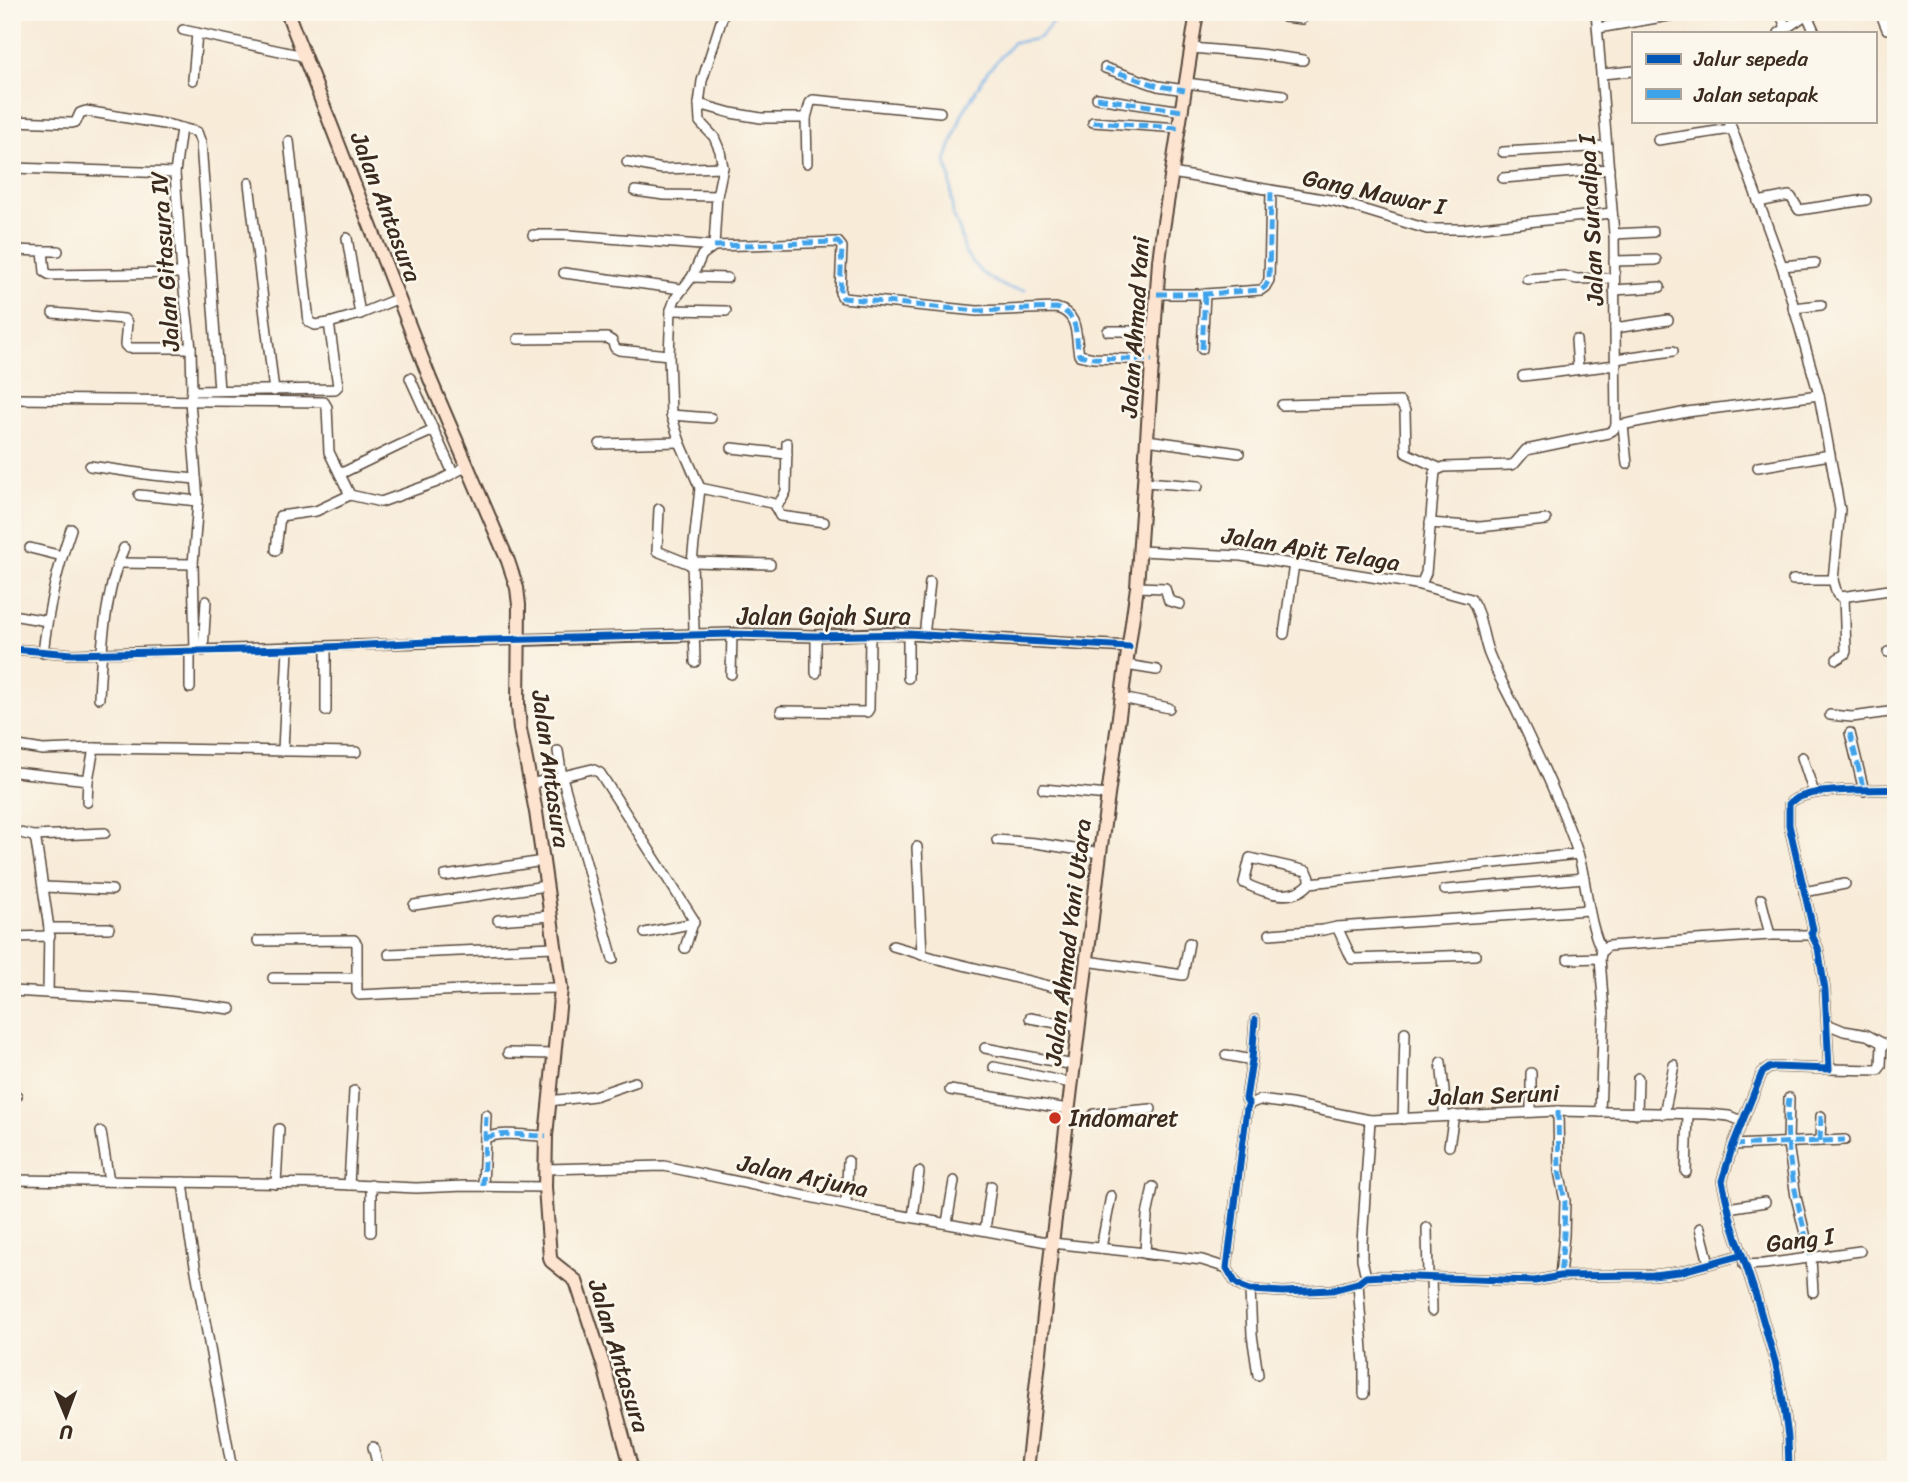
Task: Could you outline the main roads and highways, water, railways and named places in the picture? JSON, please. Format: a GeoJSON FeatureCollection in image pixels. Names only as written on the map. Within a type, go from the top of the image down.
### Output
{"type":"FeatureCollection","features":[{"type":"Feature","properties":{"kind":"main road","name":"Jalan Antasura"},"geometry":{"type":"LineString","coordinates":[[287,12],[399,298],[514,577],[519,605],[518,706],[561,988],[546,1136],[545,1187],[550,1257],[551,1261],[576,1281],[605,1370],[632,1470]]}},
{"type":"Feature","properties":{"kind":"main road","name":"Jalan Ahmad Yani"},"geometry":{"type":"LineString","coordinates":[[1129,647],[1140,551],[1163,229],[1198,12]]}},
{"type":"Feature","properties":{"kind":"main road","name":"Jalan Ahmad Yani Utara"},"geometry":{"type":"LineString","coordinates":[[1027,1470],[1078,1027],[1129,647]]}},
{"type":"Feature","properties":{"kind":"waterway"},"geometry":{"type":"LineString","coordinates":[[1025,290],[1008,288],[994,281],[981,272],[965,253],[953,215],[946,161],[962,114],[987,72],[1014,42],[1042,36],[1059,12]]}},
{"type":"Feature","properties":{"kind":"waterway"},"geometry":{"type":"LineString","coordinates":[[1890,30],[1896,42]]}},
{"type":"Feature","properties":{"kind":"place","name":"Indomaret"},"geometry":{"type":"Point","coordinates":[1055,1118]}}]}
